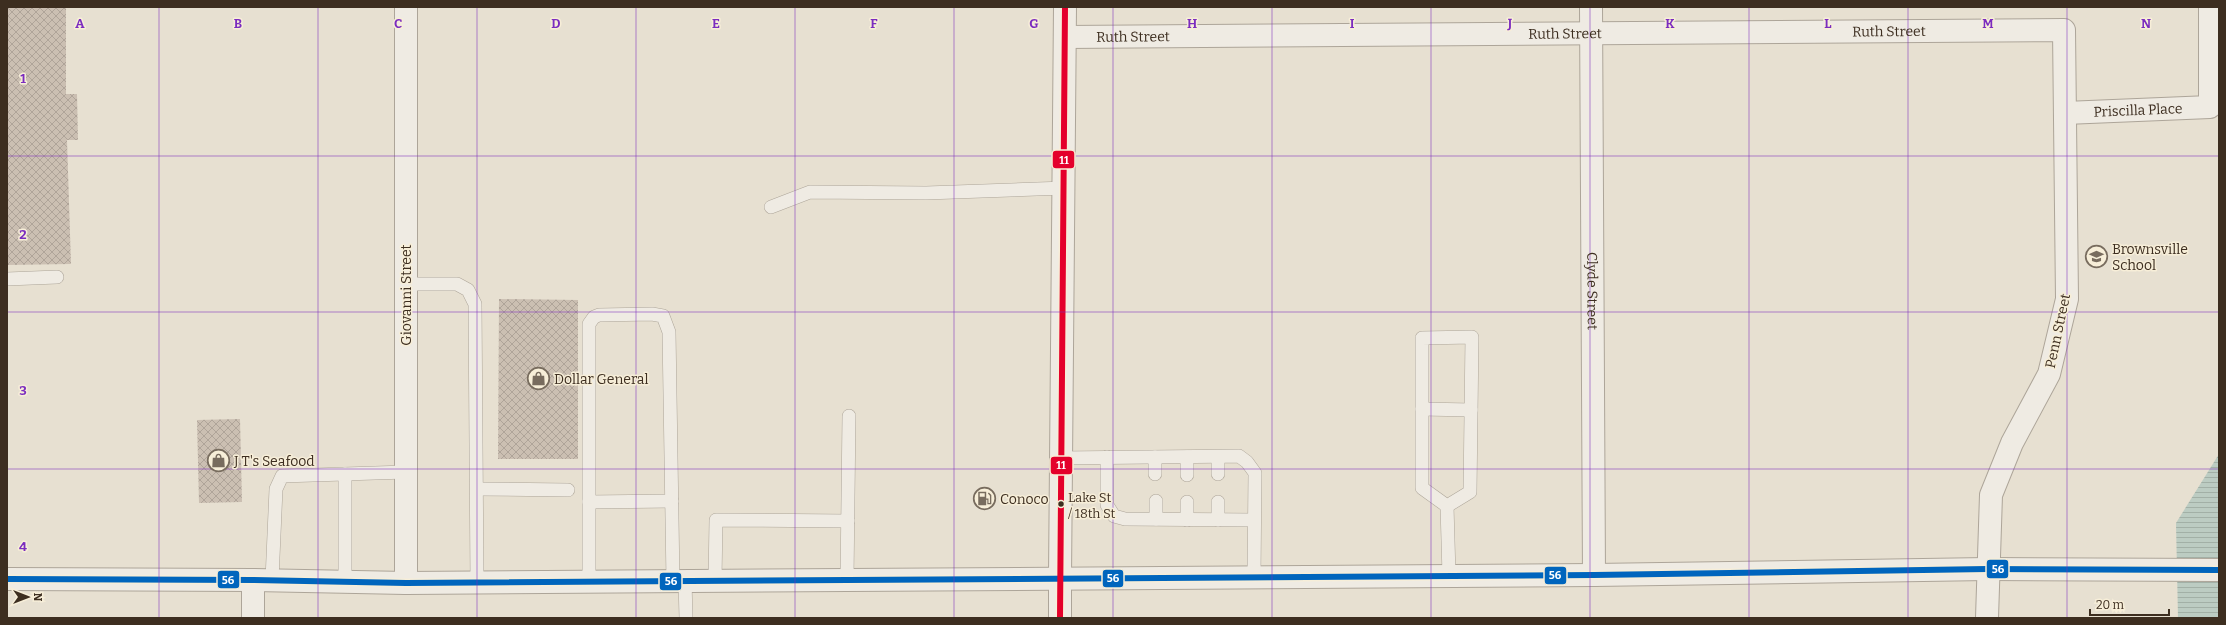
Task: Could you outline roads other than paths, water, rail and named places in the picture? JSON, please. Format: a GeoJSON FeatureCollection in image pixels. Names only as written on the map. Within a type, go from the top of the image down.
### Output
{"type":"FeatureCollection","features":[{"type":"Feature","properties":{"kind":"street","name":"Giovanni Street"},"geometry":{"type":"LineString","coordinates":[[406,7],[406,583]]}},
{"type":"Feature","properties":{"kind":"street"},"geometry":{"type":"LineString","coordinates":[[1060,618],[1065,188],[1065,7]]}},
{"type":"Feature","properties":{"kind":"street","name":"Clyde Street"},"geometry":{"type":"LineString","coordinates":[[1591,7],[1594,575]]}},
{"type":"Feature","properties":{"kind":"street"},"geometry":{"type":"LineString","coordinates":[[2210,7],[2210,107]]}},
{"type":"Feature","properties":{"kind":"street","name":"Ruth Street"},"geometry":{"type":"LineString","coordinates":[[1065,37],[2064,30]]}},
{"type":"Feature","properties":{"kind":"street","name":"Penn Street"},"geometry":{"type":"LineString","coordinates":[[1987,618],[1990,495],[2012,442],[2048,374],[2067,299],[2064,30]]}},
{"type":"Feature","properties":{"kind":"street"},"geometry":{"type":"LineString","coordinates":[[2210,107],[2219,88]]}},
{"type":"Feature","properties":{"kind":"street","name":"Priscilla Place"},"geometry":{"type":"LineString","coordinates":[[2065,113],[2210,107]]}},
{"type":"Feature","properties":{"kind":"street"},"geometry":{"type":"LineString","coordinates":[[7,579],[263,580],[406,583],[1060,577],[1594,575],[1987,569],[2219,570]]}},
{"type":"Feature","properties":{"kind":"street"},"geometry":{"type":"LineString","coordinates":[[253,618],[263,580]]}},
{"type":"Feature","properties":{"kind":"lane"},"geometry":{"type":"LineString","coordinates":[[771,207],[810,192],[926,193],[1065,188]]}},
{"type":"Feature","properties":{"kind":"lane"},"geometry":{"type":"LineString","coordinates":[[7,279],[57,277]]}},
{"type":"Feature","properties":{"kind":"lane"},"geometry":{"type":"LineString","coordinates":[[406,284],[458,284],[468,290],[475,304],[477,582]]}},
{"type":"Feature","properties":{"kind":"lane"},"geometry":{"type":"LineString","coordinates":[[589,582],[589,324],[594,317],[599,315],[637,314],[663,316],[669,332],[672,501],[679,581],[686,618]]}},
{"type":"Feature","properties":{"kind":"lane"},"geometry":{"type":"LineString","coordinates":[[1472,337],[1470,492],[1447,506],[1422,488],[1422,338],[1472,337]]}},
{"type":"Feature","properties":{"kind":"lane"},"geometry":{"type":"LineString","coordinates":[[1422,409],[1471,410]]}},
{"type":"Feature","properties":{"kind":"lane"},"geometry":{"type":"LineString","coordinates":[[847,579],[849,416]]}},
{"type":"Feature","properties":{"kind":"lane"},"geometry":{"type":"LineString","coordinates":[[1218,456],[1218,474]]}},
{"type":"Feature","properties":{"kind":"lane"},"geometry":{"type":"LineString","coordinates":[[1062,458],[1239,456],[1247,462],[1255,473],[1254,576]]}},
{"type":"Feature","properties":{"kind":"lane"},"geometry":{"type":"LineString","coordinates":[[1107,457],[1107,505],[1114,516],[1125,519],[1254,520]]}},
{"type":"Feature","properties":{"kind":"lane"},"geometry":{"type":"LineString","coordinates":[[1155,457],[1155,474]]}},
{"type":"Feature","properties":{"kind":"lane"},"geometry":{"type":"LineString","coordinates":[[1187,457],[1187,475]]}},
{"type":"Feature","properties":{"kind":"lane"},"geometry":{"type":"LineString","coordinates":[[263,580],[276,489],[282,476],[406,472]]}},
{"type":"Feature","properties":{"kind":"lane"},"geometry":{"type":"LineString","coordinates":[[345,474],[345,582]]}},
{"type":"Feature","properties":{"kind":"lane"},"geometry":{"type":"LineString","coordinates":[[477,490],[568,490]]}},
{"type":"Feature","properties":{"kind":"lane"},"geometry":{"type":"LineString","coordinates":[[589,502],[672,501]]}},
{"type":"Feature","properties":{"kind":"lane"},"geometry":{"type":"LineString","coordinates":[[1156,501],[1156,519]]}},
{"type":"Feature","properties":{"kind":"lane"},"geometry":{"type":"LineString","coordinates":[[1187,502],[1187,520]]}},
{"type":"Feature","properties":{"kind":"lane"},"geometry":{"type":"LineString","coordinates":[[1218,502],[1218,520]]}},
{"type":"Feature","properties":{"kind":"lane"},"geometry":{"type":"LineString","coordinates":[[1447,506],[1449,575]]}},
{"type":"Feature","properties":{"kind":"lane"},"geometry":{"type":"LineString","coordinates":[[715,580],[716,520],[848,521]]}},
{"type":"Feature","properties":{"kind":"place","name":"Brownsville School"},"geometry":{"type":"Point","coordinates":[2097,257]}},
{"type":"Feature","properties":{"kind":"place","name":"Dollar General"},"geometry":{"type":"Point","coordinates":[538,379]}},
{"type":"Feature","properties":{"kind":"place","name":"J T's Seafood"},"geometry":{"type":"Point","coordinates":[219,461]}},
{"type":"Feature","properties":{"kind":"place","name":"Conoco"},"geometry":{"type":"Point","coordinates":[984,499]}},
{"type":"Feature","properties":{"kind":"place","name":"Lake St / 18th St"},"geometry":{"type":"Point","coordinates":[1061,504]}}]}
